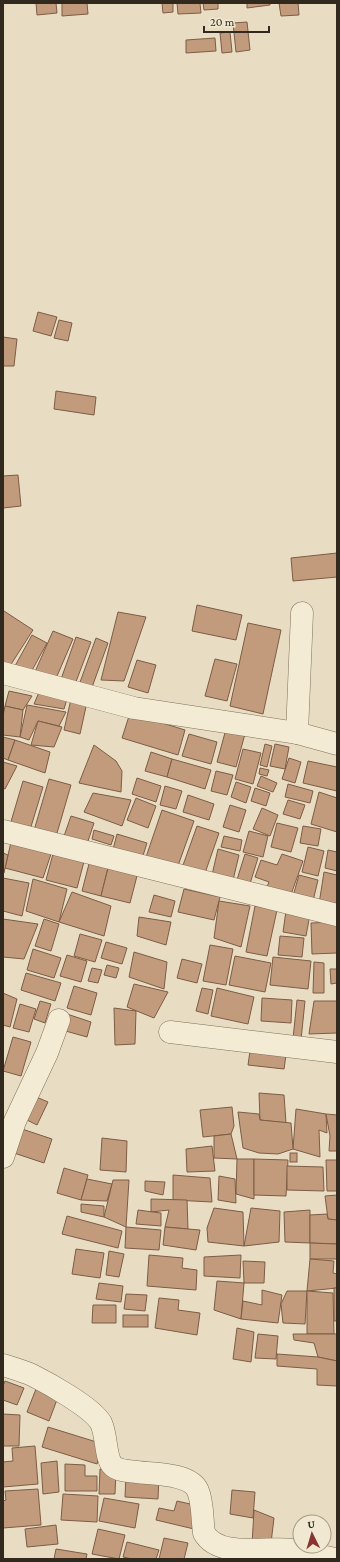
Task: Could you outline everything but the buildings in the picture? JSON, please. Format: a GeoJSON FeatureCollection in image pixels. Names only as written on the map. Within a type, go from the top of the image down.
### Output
{"type":"FeatureCollection","features":[{"type":"Feature","properties":{"kind":"street"},"geometry":{"type":"LineString","coordinates":[[297,733],[302,613]]}},
{"type":"Feature","properties":{"kind":"street"},"geometry":{"type":"LineString","coordinates":[[3,673],[134,708],[297,733],[337,744]]}},
{"type":"Feature","properties":{"kind":"street"},"geometry":{"type":"LineString","coordinates":[[3,831],[337,915]]}},
{"type":"Feature","properties":{"kind":"street"},"geometry":{"type":"LineString","coordinates":[[3,1157],[15,1121],[47,1053],[59,1020]]}},
{"type":"Feature","properties":{"kind":"street"},"geometry":{"type":"LineString","coordinates":[[170,1032],[337,1052]]}},
{"type":"Feature","properties":{"kind":"street"},"geometry":{"type":"LineString","coordinates":[[3,1365],[31,1375],[93,1413],[103,1429],[109,1460],[114,1467],[134,1472],[180,1478],[192,1482],[198,1490],[204,1533],[213,1544],[237,1550],[292,1550],[335,1559]]}}]}
